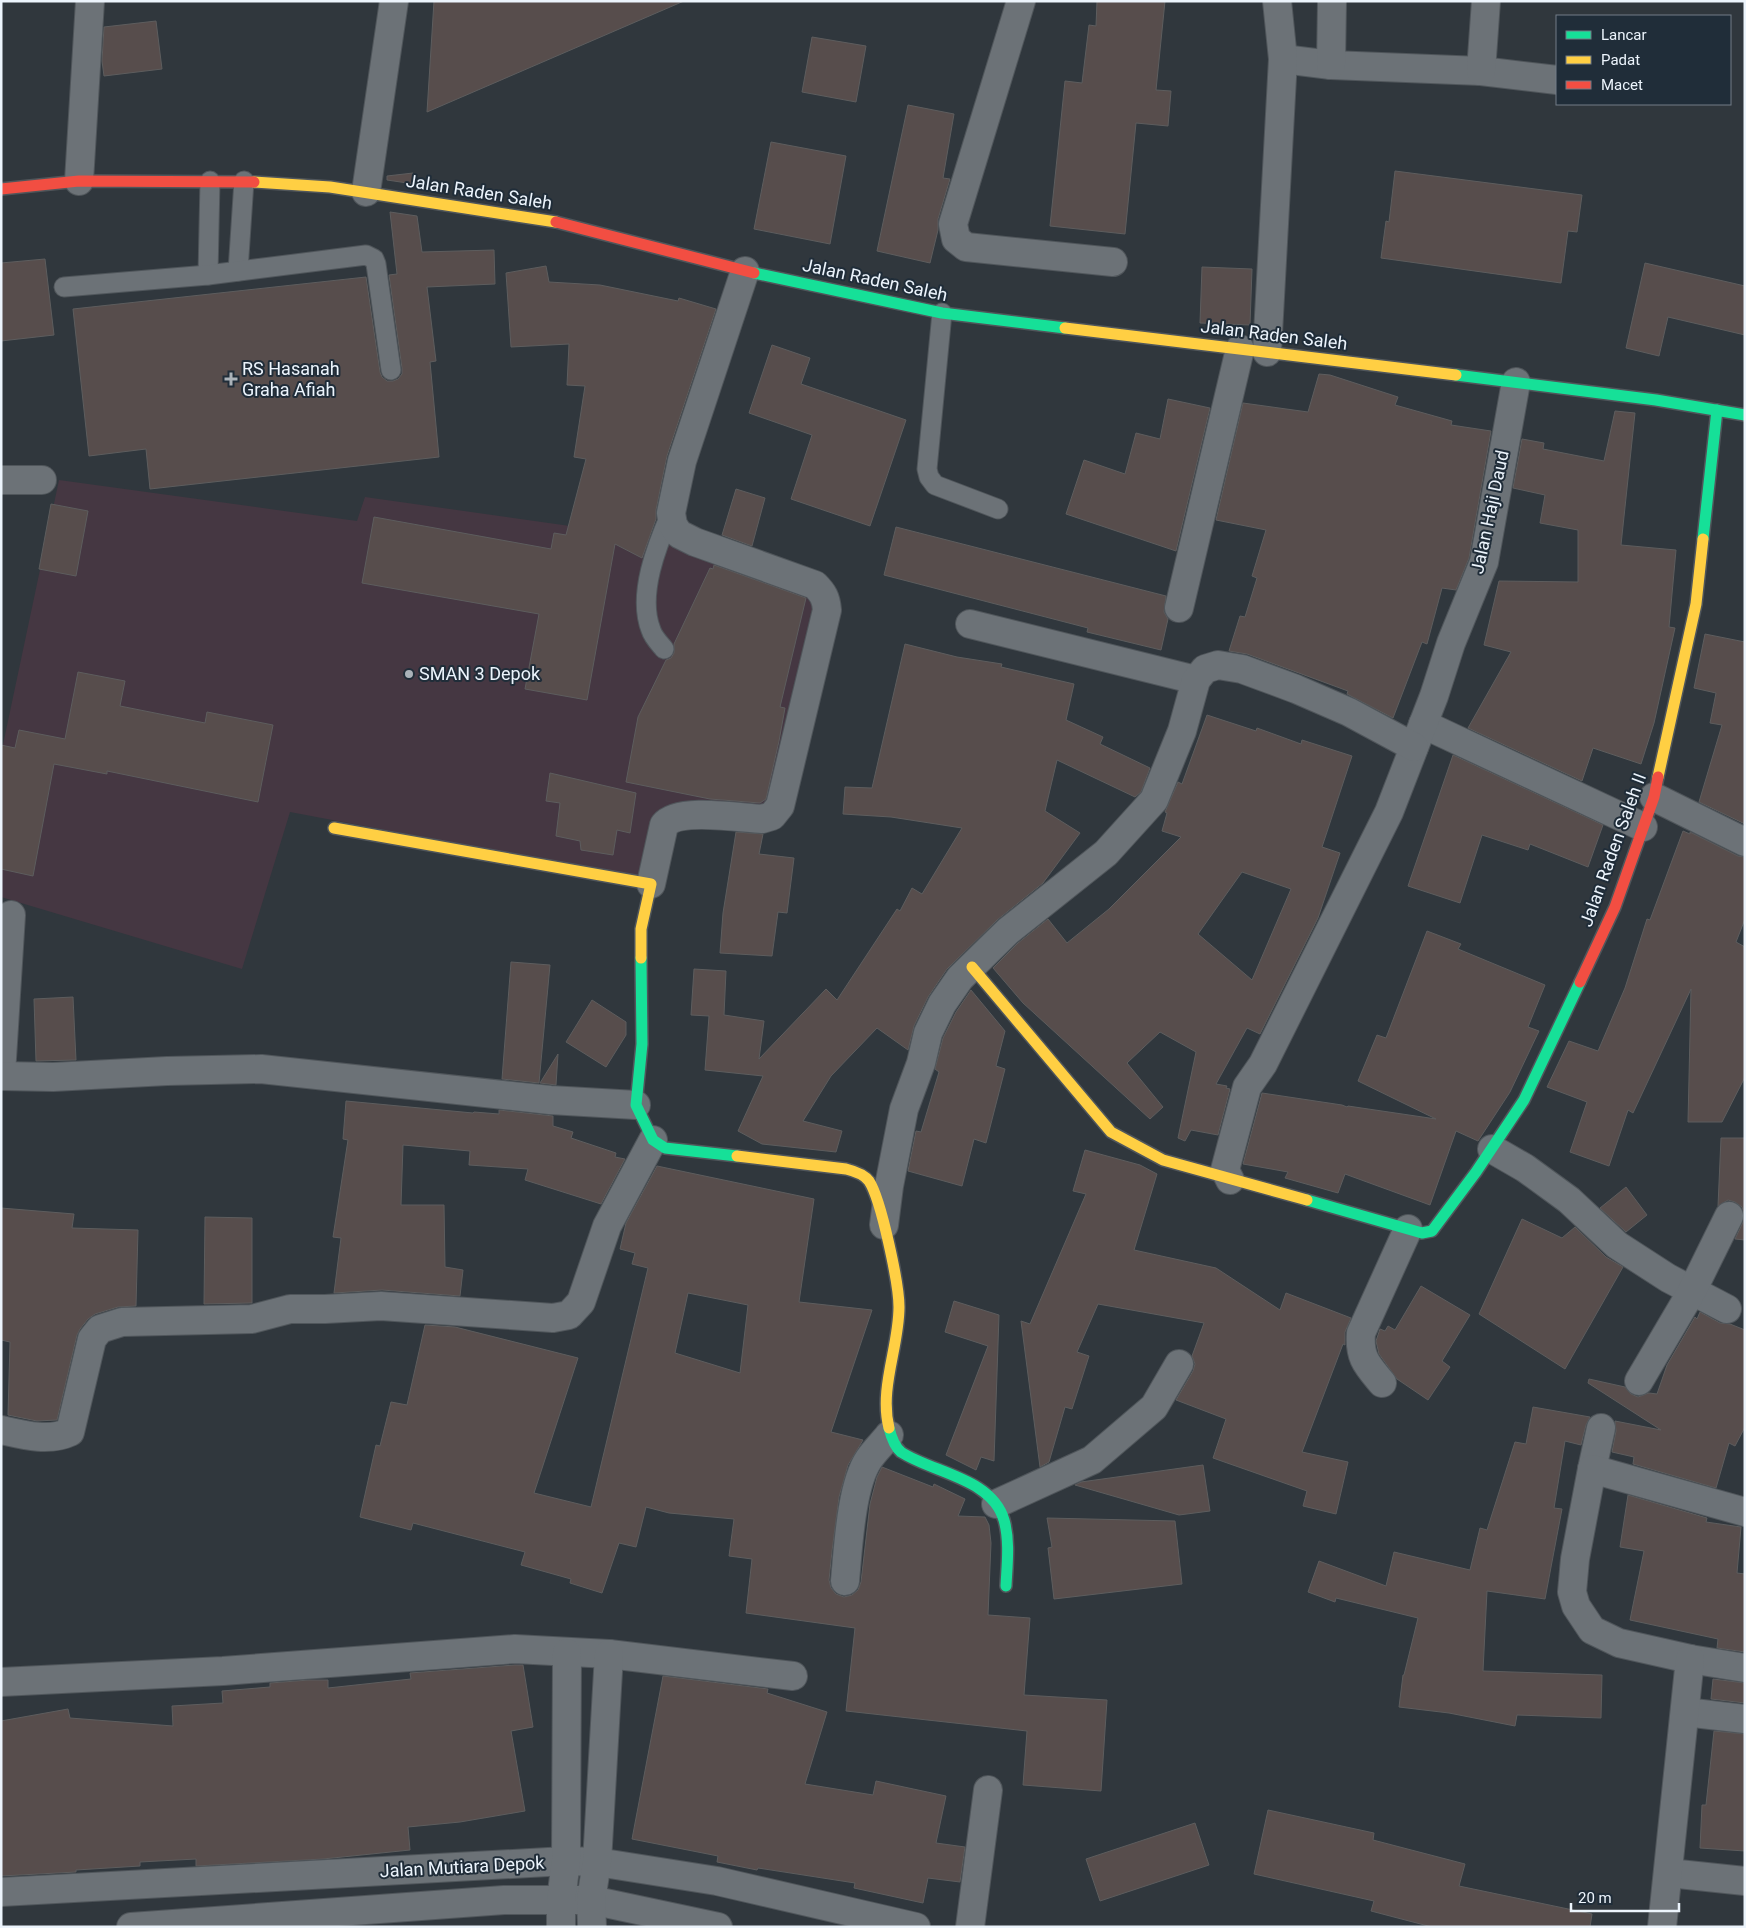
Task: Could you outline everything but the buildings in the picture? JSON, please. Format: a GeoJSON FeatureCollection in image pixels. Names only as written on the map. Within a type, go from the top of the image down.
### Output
{"type":"FeatureCollection","features":[{"type":"Feature","properties":{"kind":"street"},"geometry":{"type":"LineString","coordinates":[[79,181],[90,1]]}},
{"type":"Feature","properties":{"kind":"street"},"geometry":{"type":"LineString","coordinates":[[366,192],[394,1]]}},
{"type":"Feature","properties":{"kind":"street"},"geometry":{"type":"LineString","coordinates":[[1021,1],[953,224],[956,239],[966,247],[1113,262]]}},
{"type":"Feature","properties":{"kind":"street"},"geometry":{"type":"LineString","coordinates":[[1267,352],[1283,59],[1277,1]]}},
{"type":"Feature","properties":{"kind":"street"},"geometry":{"type":"LineString","coordinates":[[1331,65],[1332,1]]}},
{"type":"Feature","properties":{"kind":"street"},"geometry":{"type":"LineString","coordinates":[[1481,71],[1486,1]]}},
{"type":"Feature","properties":{"kind":"street"},"geometry":{"type":"LineString","coordinates":[[1283,59],[1331,65],[1481,71],[1556,80]]}},
{"type":"Feature","properties":{"kind":"street","name":"Jalan Raden Saleh"},"geometry":{"type":"LineString","coordinates":[[1,189],[79,181],[244,181],[330,187],[552,222],[745,271],[942,313],[1516,382],[1745,415]]}},
{"type":"Feature","properties":{"kind":"street"},"geometry":{"type":"LineString","coordinates":[[745,271],[682,461],[671,512],[673,524],[679,534],[695,542],[815,585],[824,595],[827,610],[780,806],[772,816],[762,819],[687,815],[668,821],[664,825],[641,930],[642,1044],[636,1105],[653,1140],[665,1148],[684,1152],[846,1168],[859,1172],[870,1182],[884,1225],[900,1306],[887,1402],[889,1435],[900,1451],[983,1490],[996,1504],[1004,1520],[1007,1546],[1006,1586]]}},
{"type":"Feature","properties":{"kind":"street"},"geometry":{"type":"LineString","coordinates":[[1179,608],[1240,348]]}},
{"type":"Feature","properties":{"kind":"street","name":"Jalan Haji Daud"},"geometry":{"type":"LineString","coordinates":[[1230,1180],[1225,1170],[1247,1087],[1264,1064],[1385,820],[1434,696],[1451,643],[1484,562],[1516,382]]}},
{"type":"Feature","properties":{"kind":"street","name":"Jalan Raden Saleh II"},"geometry":{"type":"LineString","coordinates":[[1420,1230],[1492,1149],[1524,1100],[1615,907],[1654,797],[1696,604],[1717,410]]}},
{"type":"Feature","properties":{"kind":"street"},"geometry":{"type":"LineString","coordinates":[[1,480],[42,480]]}},
{"type":"Feature","properties":{"kind":"street"},"geometry":{"type":"LineString","coordinates":[[970,624],[1196,680]]}},
{"type":"Feature","properties":{"kind":"street"},"geometry":{"type":"LineString","coordinates":[[884,1225],[889,1186],[904,1108],[921,1063],[928,1033],[942,1004],[960,978],[1008,932],[1106,853],[1154,800],[1182,731],[1196,680],[1205,669],[1218,666],[1242,669],[1296,688],[1348,712],[1419,735],[1643,827]]}},
{"type":"Feature","properties":{"kind":"street"},"geometry":{"type":"LineString","coordinates":[[1654,797],[1745,842]]}},
{"type":"Feature","properties":{"kind":"street"},"geometry":{"type":"LineString","coordinates":[[334,828],[651,884]]}},
{"type":"Feature","properties":{"kind":"street"},"geometry":{"type":"LineString","coordinates":[[11,915],[1,1075],[53,1077],[167,1071],[261,1069],[550,1100],[636,1105]]}},
{"type":"Feature","properties":{"kind":"street"},"geometry":{"type":"LineString","coordinates":[[972,967],[1111,1132],[1163,1160],[1230,1180],[1420,1230],[1360,1333],[1363,1360],[1382,1383]]}},
{"type":"Feature","properties":{"kind":"street"},"geometry":{"type":"LineString","coordinates":[[1,1430],[25,1435],[59,1437],[70,1432],[92,1340],[100,1329],[122,1322],[252,1319],[290,1309],[325,1310],[381,1306],[553,1318],[569,1314],[581,1302],[607,1226],[653,1140]]}},
{"type":"Feature","properties":{"kind":"street"},"geometry":{"type":"LineString","coordinates":[[1492,1149],[1525,1168],[1569,1200],[1617,1245],[1668,1278],[1727,1309]]}},
{"type":"Feature","properties":{"kind":"street"},"geometry":{"type":"LineString","coordinates":[[1639,1381],[1692,1291],[1729,1216]]}},
{"type":"Feature","properties":{"kind":"street"},"geometry":{"type":"LineString","coordinates":[[996,1504],[1092,1460],[1154,1407],[1179,1364]]}},
{"type":"Feature","properties":{"kind":"street"},"geometry":{"type":"LineString","coordinates":[[1601,1428],[1575,1559],[1572,1592],[1576,1606],[1592,1630],[1619,1643],[1690,1659],[1745,1668]]}},
{"type":"Feature","properties":{"kind":"street"},"geometry":{"type":"LineString","coordinates":[[845,1581],[850,1533],[861,1477],[869,1459],[889,1435]]}},
{"type":"Feature","properties":{"kind":"street"},"geometry":{"type":"LineString","coordinates":[[1592,1469],[1745,1512]]}},
{"type":"Feature","properties":{"kind":"street"},"geometry":{"type":"LineString","coordinates":[[1,1682],[223,1671],[515,1649],[609,1654],[793,1676]]}},
{"type":"Feature","properties":{"kind":"street"},"geometry":{"type":"LineString","coordinates":[[561,1927],[561,1900],[566,1861],[567,1653]]}},
{"type":"Feature","properties":{"kind":"street"},"geometry":{"type":"LineString","coordinates":[[592,1927],[592,1900],[597,1862],[609,1654]]}},
{"type":"Feature","properties":{"kind":"street"},"geometry":{"type":"LineString","coordinates":[[1662,1927],[1690,1659]]}},
{"type":"Feature","properties":{"kind":"street"},"geometry":{"type":"LineString","coordinates":[[1685,1712],[1745,1719]]}},
{"type":"Feature","properties":{"kind":"street"},"geometry":{"type":"LineString","coordinates":[[970,1927],[988,1790]]}},
{"type":"Feature","properties":{"kind":"street","name":"Jalan Mutiara Depok"},"geometry":{"type":"LineString","coordinates":[[1,1892],[566,1861],[597,1862],[717,1881],[916,1927]]}},
{"type":"Feature","properties":{"kind":"street"},"geometry":{"type":"LineString","coordinates":[[1669,1873],[1745,1881]]}},
{"type":"Feature","properties":{"kind":"street","name":"Jalan Mutiara Depok"},"geometry":{"type":"LineString","coordinates":[[131,1927],[504,1900],[592,1900],[718,1927]]}},
{"type":"Feature","properties":{"kind":"lane"},"geometry":{"type":"LineString","coordinates":[[208,275],[210,181]]}},
{"type":"Feature","properties":{"kind":"lane"},"geometry":{"type":"LineString","coordinates":[[238,271],[244,181]]}},
{"type":"Feature","properties":{"kind":"lane"},"geometry":{"type":"LineString","coordinates":[[64,288],[208,275],[363,255],[372,257],[376,264],[391,370]]}},
{"type":"Feature","properties":{"kind":"lane"},"geometry":{"type":"LineString","coordinates":[[942,313],[927,470],[929,477],[935,485],[998,509]]}},
{"type":"Feature","properties":{"kind":"lane"},"geometry":{"type":"LineString","coordinates":[[664,650],[651,631],[647,610],[648,581],[661,536],[671,512]]}},
{"type":"Feature","properties":{"kind":"shaded area","name":"SMAN 3 Depok"},"geometry":{"type":"Polygon","coordinates":[[[59,480],[357,521],[365,497],[669,540],[816,594],[774,802],[761,807],[666,811],[640,878],[290,812],[242,969],[1,897],[1,754],[59,480]]]}},
{"type":"Feature","properties":{"kind":"traffic: fast"},"geometry":{"type":"LineString","coordinates":[[754,273],[942,313],[1065,328]]}},
{"type":"Feature","properties":{"kind":"traffic: fast"},"geometry":{"type":"LineString","coordinates":[[1456,375],[1656,400],[1745,415]]}},
{"type":"Feature","properties":{"kind":"traffic: fast"},"geometry":{"type":"LineString","coordinates":[[1703,539],[1717,410]]}},
{"type":"Feature","properties":{"kind":"traffic: fast"},"geometry":{"type":"LineString","coordinates":[[641,958],[642,1044],[636,1105],[653,1140],[665,1148],[737,1156]]}},
{"type":"Feature","properties":{"kind":"traffic: fast"},"geometry":{"type":"LineString","coordinates":[[1307,1200],[1422,1233],[1432,1231],[1476,1172],[1524,1100],[1580,982]]}},
{"type":"Feature","properties":{"kind":"traffic: fast"},"geometry":{"type":"LineString","coordinates":[[889,1428],[892,1438],[901,1452],[975,1486],[997,1506],[1004,1520],[1007,1536],[1006,1586]]}},
{"type":"Feature","properties":{"kind":"traffic: slow"},"geometry":{"type":"LineString","coordinates":[[254,182],[330,187],[556,222]]}},
{"type":"Feature","properties":{"kind":"traffic: slow"},"geometry":{"type":"LineString","coordinates":[[1065,328],[1456,375]]}},
{"type":"Feature","properties":{"kind":"traffic: slow"},"geometry":{"type":"LineString","coordinates":[[1658,777],[1696,604],[1703,539]]}},
{"type":"Feature","properties":{"kind":"traffic: slow"},"geometry":{"type":"LineString","coordinates":[[334,828],[651,884],[641,929],[641,958]]}},
{"type":"Feature","properties":{"kind":"traffic: slow"},"geometry":{"type":"LineString","coordinates":[[972,967],[1111,1132],[1163,1160],[1307,1200]]}},
{"type":"Feature","properties":{"kind":"traffic: slow"},"geometry":{"type":"LineString","coordinates":[[737,1156],[846,1169],[862,1175],[869,1181],[884,1223],[893,1262],[899,1307],[886,1398],[889,1428]]}},
{"type":"Feature","properties":{"kind":"traffic: jam"},"geometry":{"type":"LineString","coordinates":[[1,189],[79,181],[254,182]]}},
{"type":"Feature","properties":{"kind":"traffic: jam"},"geometry":{"type":"LineString","coordinates":[[556,222],[754,273]]}},
{"type":"Feature","properties":{"kind":"traffic: jam"},"geometry":{"type":"LineString","coordinates":[[1580,982],[1615,907],[1654,797],[1658,777]]}},
{"type":"Feature","properties":{"kind":"place","name":"RS Hasanah Graha Afiah"},"geometry":{"type":"Point","coordinates":[231,379]}},
{"type":"Feature","properties":{"kind":"place","name":"SMAN 3 Depok"},"geometry":{"type":"Point","coordinates":[409,674]}}]}
